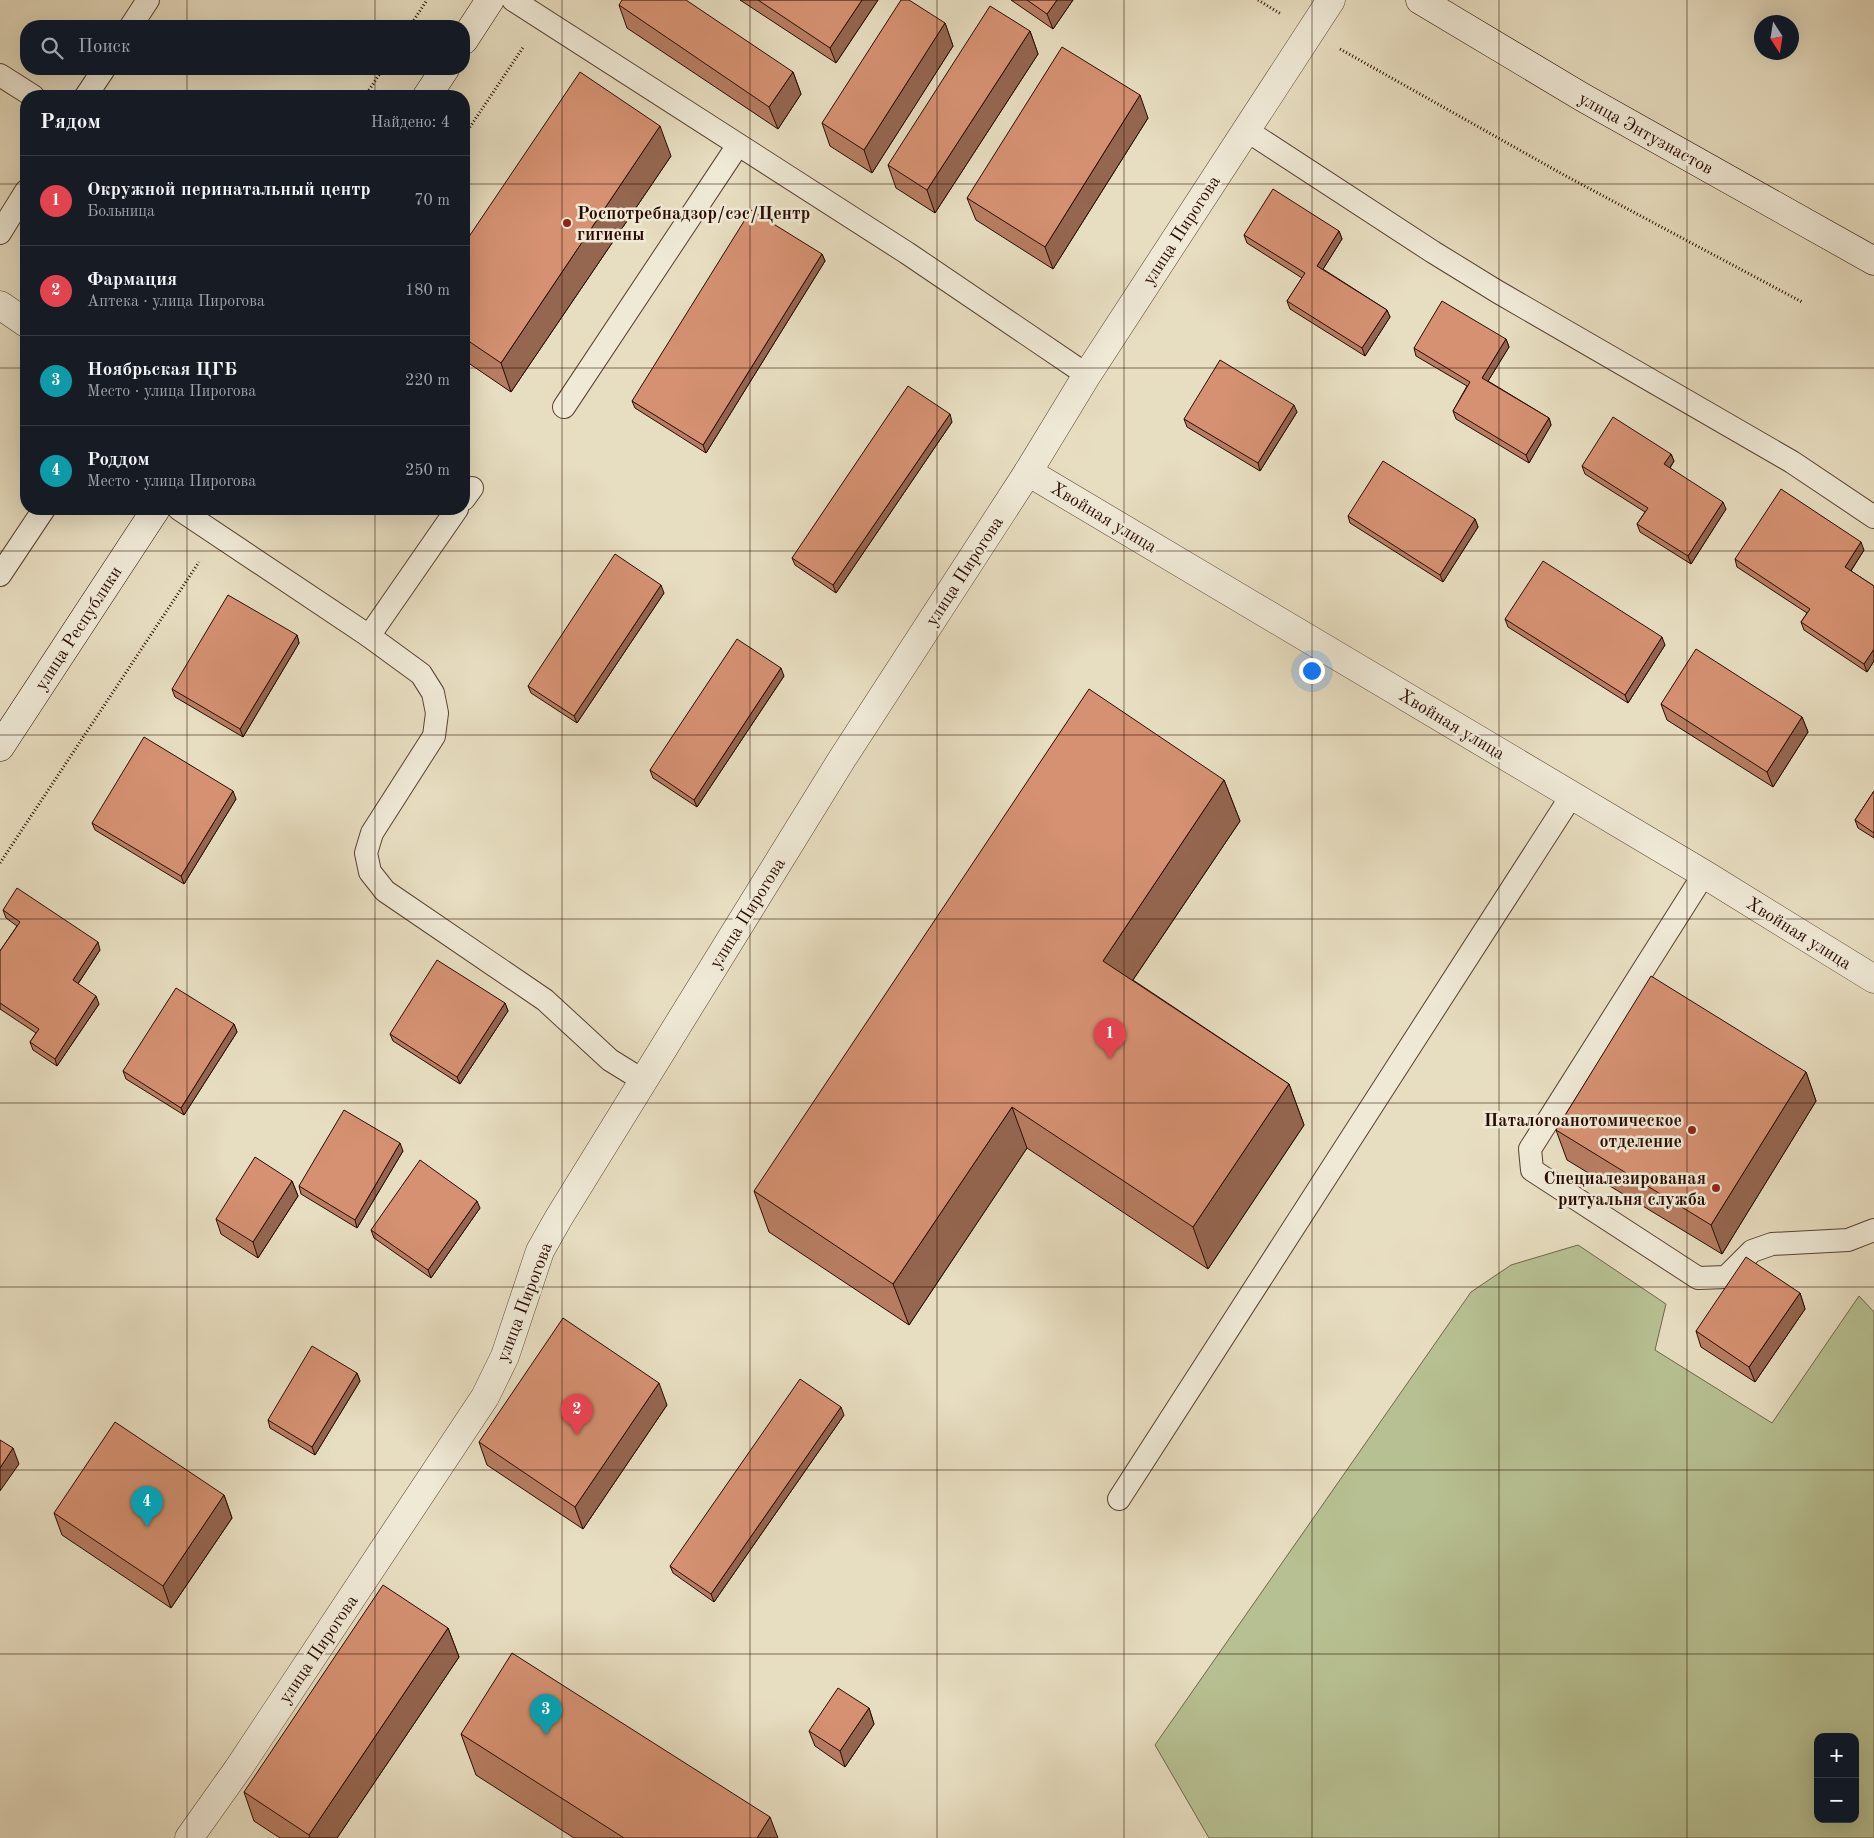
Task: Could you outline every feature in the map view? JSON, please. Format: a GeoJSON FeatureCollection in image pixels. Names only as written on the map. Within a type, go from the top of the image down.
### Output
{"type":"FeatureCollection","features":[{"type":"Feature","properties":{"kind":"street"},"geometry":{"type":"LineString","coordinates":[[470,31],[490,0]]}},
{"type":"Feature","properties":{"kind":"street","name":"улица Пирогова"},"geometry":{"type":"LineString","coordinates":[[197,1835],[238,1769],[484,1397],[505,1356],[540,1251],[842,759],[1028,472],[1087,375],[1331,0]]}},
{"type":"Feature","properties":{"kind":"street","name":"улица Энтузиастов"},"geometry":{"type":"LineString","coordinates":[[1420,0],[1582,97],[1874,261]]}},
{"type":"Feature","properties":{"kind":"street"},"geometry":{"type":"LineString","coordinates":[[431,90],[441,75]]}},
{"type":"Feature","properties":{"kind":"street"},"geometry":{"type":"LineString","coordinates":[[0,305],[20,319]]}},
{"type":"Feature","properties":{"kind":"street","name":"Хвойная улица"},"geometry":{"type":"LineString","coordinates":[[1028,472],[1704,874],[1874,979]]}},
{"type":"Feature","properties":{"kind":"street","name":"улица Республики"},"geometry":{"type":"LineString","coordinates":[[0,747],[152,515]]}},
{"type":"Feature","properties":{"kind":"lane"},"geometry":{"type":"LineString","coordinates":[[135,20],[148,0]]}},
{"type":"Feature","properties":{"kind":"lane"},"geometry":{"type":"LineString","coordinates":[[514,0],[907,253],[1087,375]]}},
{"type":"Feature","properties":{"kind":"lane"},"geometry":{"type":"LineString","coordinates":[[0,75],[24,90]]}},
{"type":"Feature","properties":{"kind":"lane"},"geometry":{"type":"LineString","coordinates":[[90,90],[100,75]]}},
{"type":"Feature","properties":{"kind":"lane"},"geometry":{"type":"LineString","coordinates":[[1246,130],[1433,252],[1498,292],[1792,462],[1874,517]]}},
{"type":"Feature","properties":{"kind":"lane"},"geometry":{"type":"LineString","coordinates":[[564,407],[738,145]]}},
{"type":"Feature","properties":{"kind":"lane"},"geometry":{"type":"LineString","coordinates":[[0,233],[20,201]]}},
{"type":"Feature","properties":{"kind":"lane"},"geometry":{"type":"LineString","coordinates":[[0,575],[40,515]]}},
{"type":"Feature","properties":{"kind":"lane"},"geometry":{"type":"LineString","coordinates":[[188,515],[369,636],[421,674],[433,693],[437,713],[434,736],[372,833],[366,853],[370,872],[386,891],[545,1000],[610,1060],[644,1082]]}},
{"type":"Feature","properties":{"kind":"lane"},"geometry":{"type":"LineString","coordinates":[[369,636],[453,515]]}},
{"type":"Feature","properties":{"kind":"lane"},"geometry":{"type":"LineString","coordinates":[[1119,1500],[1572,795]]}},
{"type":"Feature","properties":{"kind":"lane"},"geometry":{"type":"LineString","coordinates":[[1704,874],[1530,1149],[1532,1170],[1698,1278],[1726,1277],[1752,1251],[1772,1244],[1848,1240],[1874,1230]]}},
{"type":"Feature","properties":{"kind":"path"},"geometry":{"type":"LineString","coordinates":[[414,20],[428,0]]}},
{"type":"Feature","properties":{"kind":"path"},"geometry":{"type":"LineString","coordinates":[[1258,0],[1310,32],[1564,175],[1802,302]]}},
{"type":"Feature","properties":{"kind":"path"},"geometry":{"type":"LineString","coordinates":[[470,127],[542,19]]}},
{"type":"Feature","properties":{"kind":"path"},"geometry":{"type":"LineString","coordinates":[[369,90],[379,75]]}},
{"type":"Feature","properties":{"kind":"path"},"geometry":{"type":"LineString","coordinates":[[0,863],[202,558],[208,528]]}},
{"type":"Feature","properties":{"kind":"green space"},"geometry":{"type":"Polygon","coordinates":[[[1578,1245],[1666,1304],[1655,1350],[1772,1423],[1859,1296],[1874,1312],[1874,1838],[1209,1838],[1155,1745],[1471,1292],[1511,1265],[1578,1245]]]}},
{"type":"Feature","properties":{"kind":"building"},"geometry":{"type":"Polygon","coordinates":[[[622,0],[686,0],[793,72],[769,107],[619,5],[622,0]]]}},
{"type":"Feature","properties":{"kind":"building"},"geometry":{"type":"Polygon","coordinates":[[[758,0],[862,0],[830,48],[758,0]]]}},
{"type":"Feature","properties":{"kind":"building"},"geometry":{"type":"Polygon","coordinates":[[[901,0],[909,0],[945,23],[864,150],[822,123],[901,0]]]}},
{"type":"Feature","properties":{"kind":"building"},"geometry":{"type":"Polygon","coordinates":[[[1027,0],[1057,0],[1047,14],[1027,0]]]}},
{"type":"Feature","properties":{"kind":"building"},"geometry":{"type":"Polygon","coordinates":[[[990,6],[1030,31],[927,190],[888,165],[990,6]]]}},
{"type":"Feature","properties":{"kind":"building"},"geometry":{"type":"Polygon","coordinates":[[[1062,47],[1140,95],[1045,247],[967,198],[1062,47]]]}},
{"type":"Feature","properties":{"kind":"building","name":"Роспотребнадзор/сэс/Центр гигиены"},"geometry":{"type":"Polygon","coordinates":[[[580,72],[660,126],[501,363],[470,342],[470,235],[580,72]]]}},
{"type":"Feature","properties":{"kind":"building"},"geometry":{"type":"Polygon","coordinates":[[[1273,189],[1339,231],[1317,266],[1387,310],[1362,348],[1287,301],[1305,273],[1244,235],[1273,189]]]}},
{"type":"Feature","properties":{"kind":"building"},"geometry":{"type":"Polygon","coordinates":[[[751,210],[822,254],[703,445],[632,401],[751,210]]]}},
{"type":"Feature","properties":{"kind":"building"},"geometry":{"type":"Polygon","coordinates":[[[1442,301],[1506,339],[1482,378],[1549,418],[1526,455],[1453,411],[1470,382],[1414,348],[1442,301]]]}},
{"type":"Feature","properties":{"kind":"building"},"geometry":{"type":"Polygon","coordinates":[[[1220,360],[1294,405],[1258,463],[1184,419],[1220,360]]]}},
{"type":"Feature","properties":{"kind":"building"},"geometry":{"type":"Polygon","coordinates":[[[908,386],[950,414],[833,585],[792,558],[908,386]]]}},
{"type":"Feature","properties":{"kind":"building"},"geometry":{"type":"Polygon","coordinates":[[[1613,417],[1671,454],[1664,464],[1723,502],[1688,556],[1637,524],[1648,508],[1582,466],[1613,417]]]}},
{"type":"Feature","properties":{"kind":"building"},"geometry":{"type":"Polygon","coordinates":[[[1383,461],[1475,519],[1440,575],[1348,516],[1383,461]]]}},
{"type":"Feature","properties":{"kind":"building"},"geometry":{"type":"Polygon","coordinates":[[[1781,489],[1861,542],[1845,567],[1874,586],[1874,649],[1864,664],[1801,622],[1810,609],[1735,559],[1781,489]]]}},
{"type":"Feature","properties":{"kind":"building"},"geometry":{"type":"Polygon","coordinates":[[[615,554],[661,585],[574,716],[528,686],[615,554]]]}},
{"type":"Feature","properties":{"kind":"building"},"geometry":{"type":"Polygon","coordinates":[[[1543,561],[1662,637],[1625,695],[1505,619],[1543,561]]]}},
{"type":"Feature","properties":{"kind":"building"},"geometry":{"type":"Polygon","coordinates":[[[228,595],[297,635],[240,729],[172,689],[228,595]]]}},
{"type":"Feature","properties":{"kind":"building"},"geometry":{"type":"Polygon","coordinates":[[[737,639],[781,668],[694,800],[650,770],[737,639]]]}},
{"type":"Feature","properties":{"kind":"building"},"geometry":{"type":"Polygon","coordinates":[[[1696,649],[1802,717],[1767,772],[1661,704],[1696,649]]]}},
{"type":"Feature","properties":{"kind":"building"},"geometry":{"type":"Polygon","coordinates":[[[1089,689],[1224,780],[1103,961],[1289,1084],[1193,1227],[1012,1107],[893,1284],[754,1191],[1089,689]]]}},
{"type":"Feature","properties":{"kind":"building"},"geometry":{"type":"Polygon","coordinates":[[[144,737],[233,791],[181,876],[92,823],[144,737]]]}},
{"type":"Feature","properties":{"kind":"building"},"geometry":{"type":"Polygon","coordinates":[[[1874,791],[1874,833],[1855,820],[1874,791]]]}},
{"type":"Feature","properties":{"kind":"building"},"geometry":{"type":"Polygon","coordinates":[[[17,888],[98,942],[73,980],[96,996],[55,1059],[30,1042],[39,1029],[0,1003],[0,951],[20,922],[3,910],[17,888]]]}},
{"type":"Feature","properties":{"kind":"building"},"geometry":{"type":"Polygon","coordinates":[[[437,960],[505,1003],[457,1077],[390,1034],[437,960]]]}},
{"type":"Feature","properties":{"kind":"building","name":"Паталогоанотомическое отделение"},"geometry":{"type":"Polygon","coordinates":[[[1651,976],[1806,1072],[1711,1225],[1556,1130],[1651,976]]]}},
{"type":"Feature","properties":{"kind":"building"},"geometry":{"type":"Polygon","coordinates":[[[176,988],[234,1024],[181,1108],[123,1071],[176,988]]]}},
{"type":"Feature","properties":{"kind":"building"},"geometry":{"type":"Polygon","coordinates":[[[344,1110],[400,1143],[355,1220],[299,1186],[344,1110]]]}},
{"type":"Feature","properties":{"kind":"building"},"geometry":{"type":"Polygon","coordinates":[[[255,1157],[292,1181],[253,1242],[216,1219],[255,1157]]]}},
{"type":"Feature","properties":{"kind":"building"},"geometry":{"type":"Polygon","coordinates":[[[420,1160],[477,1201],[428,1270],[371,1230],[420,1160]]]}},
{"type":"Feature","properties":{"kind":"building"},"geometry":{"type":"Polygon","coordinates":[[[1746,1257],[1800,1293],[1749,1367],[1696,1331],[1746,1257]]]}},
{"type":"Feature","properties":{"kind":"building"},"geometry":{"type":"Polygon","coordinates":[[[563,1318],[659,1383],[575,1507],[479,1442],[563,1318]]]}},
{"type":"Feature","properties":{"kind":"building"},"geometry":{"type":"Polygon","coordinates":[[[312,1346],[357,1373],[312,1447],[268,1420],[312,1346]]]}},
{"type":"Feature","properties":{"kind":"building"},"geometry":{"type":"Polygon","coordinates":[[[800,1379],[841,1407],[711,1594],[670,1566],[800,1379]]]}},
{"type":"Feature","properties":{"kind":"building"},"geometry":{"type":"Polygon","coordinates":[[[115,1422],[224,1495],[163,1586],[54,1513],[115,1422]]]}},
{"type":"Feature","properties":{"kind":"building"},"geometry":{"type":"Polygon","coordinates":[[[0,1440],[13,1448],[0,1468],[0,1440]]]}},
{"type":"Feature","properties":{"kind":"building"},"geometry":{"type":"Polygon","coordinates":[[[383,1585],[448,1628],[309,1835],[244,1792],[383,1585]]]}},
{"type":"Feature","properties":{"kind":"building"},"geometry":{"type":"Polygon","coordinates":[[[512,1653],[770,1817],[757,1838],[624,1838],[461,1734],[512,1653]]]}},
{"type":"Feature","properties":{"kind":"building"},"geometry":{"type":"Polygon","coordinates":[[[838,1688],[869,1708],[840,1751],[809,1731],[838,1688]]]}},
{"type":"Feature","properties":{"kind":"place","name":"Роспотребнадзор/сэс/Центр гигиены"},"geometry":{"type":"Point","coordinates":[567,223]}},
{"type":"Feature","properties":{"kind":"place","name":"Окружной перинатальный центр"},"geometry":{"type":"Point","coordinates":[1110,1059]}},
{"type":"Feature","properties":{"kind":"place","name":"Паталогоанотомическое отделение"},"geometry":{"type":"Point","coordinates":[1692,1130]}},
{"type":"Feature","properties":{"kind":"place","name":"Специалезированая ритуальня служба"},"geometry":{"type":"Point","coordinates":[1716,1188]}},
{"type":"Feature","properties":{"kind":"place","name":"Фармация"},"geometry":{"type":"Point","coordinates":[577,1435]}},
{"type":"Feature","properties":{"kind":"place","name":"Роддом"},"geometry":{"type":"Point","coordinates":[147,1527]}},
{"type":"Feature","properties":{"kind":"place","name":"Ноябрьская ЦГБ"},"geometry":{"type":"Point","coordinates":[546,1735]}}]}
